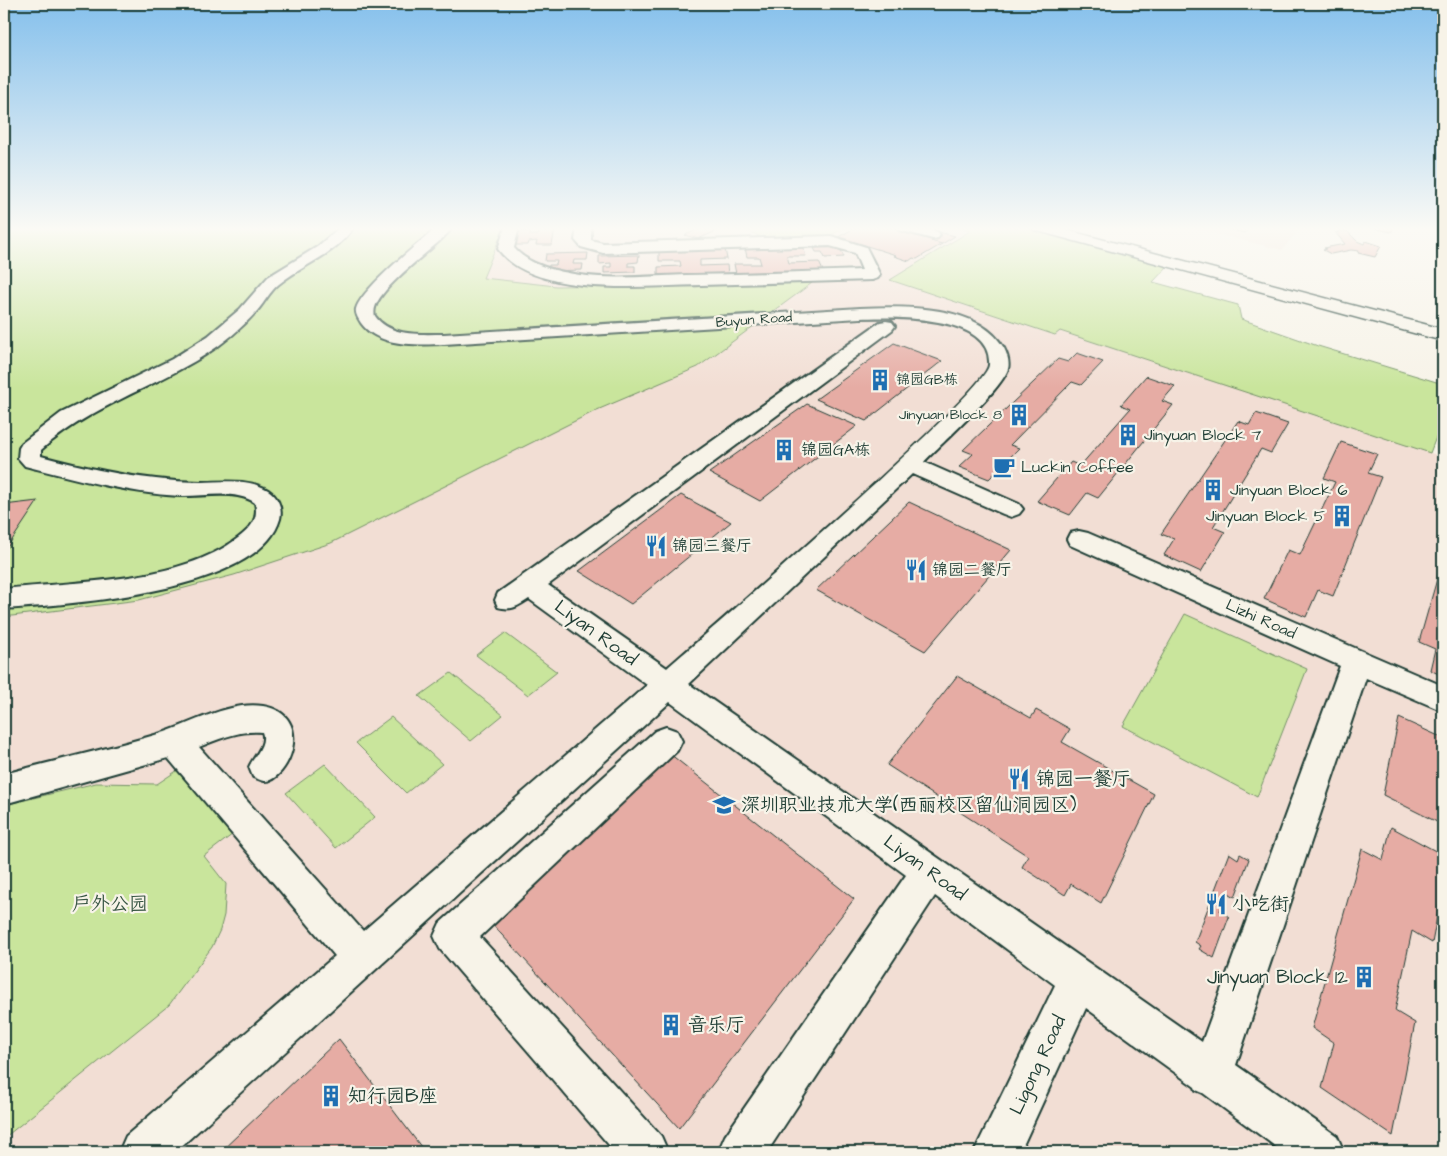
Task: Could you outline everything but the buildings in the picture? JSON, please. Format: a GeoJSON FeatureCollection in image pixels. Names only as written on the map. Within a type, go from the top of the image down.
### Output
{"type":"FeatureCollection","features":[{"type":"Feature","properties":{"kind":"main road"},"geometry":{"type":"LineString","coordinates":[[1243,281],[1443,335]]}},
{"type":"Feature","properties":{"kind":"lane"},"geometry":{"type":"LineString","coordinates":[[4,598],[142,584],[178,576],[228,558],[247,546],[265,526],[270,515],[266,500],[252,490],[185,489],[135,483],[33,461],[29,458],[30,448],[80,411],[178,363],[199,350],[242,317],[267,286],[275,281]]}},
{"type":"Feature","properties":{"kind":"lane","name":"Buyun Road"},"geometry":{"type":"LineString","coordinates":[[386,281],[366,305],[364,314],[368,322],[375,328],[386,334],[400,337],[444,339],[884,312],[927,314],[961,323],[975,330],[993,346],[999,365],[995,376],[909,464],[668,684]]}},
{"type":"Feature","properties":{"kind":"lane"},"geometry":{"type":"LineString","coordinates":[[604,281],[665,281]]}},
{"type":"Feature","properties":{"kind":"lane","name":"Liyan Road"},"geometry":{"type":"LineString","coordinates":[[886,326],[519,592],[668,684],[1321,1152]]}},
{"type":"Feature","properties":{"kind":"lane"},"geometry":{"type":"LineString","coordinates":[[909,464],[1011,509]]}},
{"type":"Feature","properties":{"kind":"lane","name":"Lizhi Road"},"geometry":{"type":"LineString","coordinates":[[1079,539],[1443,699]]}},
{"type":"Feature","properties":{"kind":"lane"},"geometry":{"type":"LineString","coordinates":[[1211,1075],[1357,661]]}},
{"type":"Feature","properties":{"kind":"lane"},"geometry":{"type":"LineString","coordinates":[[142,1152],[668,684]]}},
{"type":"Feature","properties":{"kind":"lane"},"geometry":{"type":"LineString","coordinates":[[4,789],[174,742],[240,720],[261,718],[270,720],[276,725],[280,732],[281,740],[273,758],[264,766]]}},
{"type":"Feature","properties":{"kind":"lane"},"geometry":{"type":"LineString","coordinates":[[646,1152],[453,936],[666,741]]}},
{"type":"Feature","properties":{"kind":"lane"},"geometry":{"type":"LineString","coordinates":[[174,742],[361,957]]}},
{"type":"Feature","properties":{"kind":"lane"},"geometry":{"type":"LineString","coordinates":[[741,1152],[819,1040],[930,872]]}},
{"type":"Feature","properties":{"kind":"lane","name":"Ligong Road"},"geometry":{"type":"LineString","coordinates":[[996,1152],[1079,979]]}},
{"type":"Feature","properties":{"kind":"shaded area","name":"深圳职业技术大学(西丽校区留仙洞园区)"},"geometry":{"type":"Polygon","coordinates":[[[4,281],[893,281],[1054,335],[1060,331],[1443,457],[1443,1152],[4,1152],[4,281]]]}},
{"type":"Feature","properties":{"kind":"green space"},"geometry":{"type":"Polygon","coordinates":[[[4,281],[510,281],[556,286],[812,283],[698,367],[597,410],[331,543],[234,575],[139,600],[4,617],[4,281]]]}},
{"type":"Feature","properties":{"kind":"green space"},"geometry":{"type":"Polygon","coordinates":[[[893,281],[1154,281],[1238,305],[1241,319],[1318,346],[1443,384],[1443,419],[1430,453],[1060,331],[1055,335],[893,281]]]}},
{"type":"Feature","properties":{"kind":"green space"},"geometry":{"type":"Polygon","coordinates":[[[1185,614],[1307,669],[1257,797],[1123,726],[1185,614]]]}},
{"type":"Feature","properties":{"kind":"green space"},"geometry":{"type":"Polygon","coordinates":[[[505,633],[557,672],[528,695],[476,655],[505,633]]]}},
{"type":"Feature","properties":{"kind":"green space"},"geometry":{"type":"Polygon","coordinates":[[[451,673],[503,715],[471,741],[419,696],[451,673]]]}},
{"type":"Feature","properties":{"kind":"green space"},"geometry":{"type":"Polygon","coordinates":[[[391,717],[442,764],[406,793],[356,743],[391,717]]]}},
{"type":"Feature","properties":{"kind":"green space","name":"户外公园"},"geometry":{"type":"Polygon","coordinates":[[[193,760],[245,825],[204,856],[226,884],[224,915],[220,930],[212,947],[169,1005],[4,1138],[4,805],[96,783],[157,784],[193,760]]]}},
{"type":"Feature","properties":{"kind":"green space"},"geometry":{"type":"Polygon","coordinates":[[[325,764],[375,817],[336,848],[286,793],[325,764]]]}},
{"type":"Feature","properties":{"kind":"place","name":"锦园GB栋"},"geometry":{"type":"Point","coordinates":[880,380]}},
{"type":"Feature","properties":{"kind":"place","name":"Jinyuan Block 8"},"geometry":{"type":"Point","coordinates":[1019,415]}},
{"type":"Feature","properties":{"kind":"place","name":"Jinyuan Block 7"},"geometry":{"type":"Point","coordinates":[1128,435]}},
{"type":"Feature","properties":{"kind":"place","name":"锦园GA栋"},"geometry":{"type":"Point","coordinates":[784,450]}},
{"type":"Feature","properties":{"kind":"place","name":"Luckin Coffee"},"geometry":{"type":"Point","coordinates":[1004,467]}},
{"type":"Feature","properties":{"kind":"place","name":"Jinyuan Block 6"},"geometry":{"type":"Point","coordinates":[1213,490]}},
{"type":"Feature","properties":{"kind":"place","name":"Jinyuan Block 5"},"geometry":{"type":"Point","coordinates":[1342,516]}},
{"type":"Feature","properties":{"kind":"place","name":"锦园三餐厅"},"geometry":{"type":"Point","coordinates":[656,546]}},
{"type":"Feature","properties":{"kind":"place","name":"锦园二餐厅"},"geometry":{"type":"Point","coordinates":[916,570]}},
{"type":"Feature","properties":{"kind":"place","name":"锦园一餐厅"},"geometry":{"type":"Point","coordinates":[1019,779]}},
{"type":"Feature","properties":{"kind":"place","name":"深圳职业技术大学(西丽校区留仙洞园区)"},"geometry":{"type":"Point","coordinates":[724,805]}},
{"type":"Feature","properties":{"kind":"place","name":"小吃街"},"geometry":{"type":"Point","coordinates":[1216,904]}},
{"type":"Feature","properties":{"kind":"place","name":"Jinyuan Block 12"},"geometry":{"type":"Point","coordinates":[1364,977]}},
{"type":"Feature","properties":{"kind":"place","name":"音乐厅"},"geometry":{"type":"Point","coordinates":[671,1025]}},
{"type":"Feature","properties":{"kind":"place","name":"知行园B座"},"geometry":{"type":"Point","coordinates":[331,1096]}}]}
